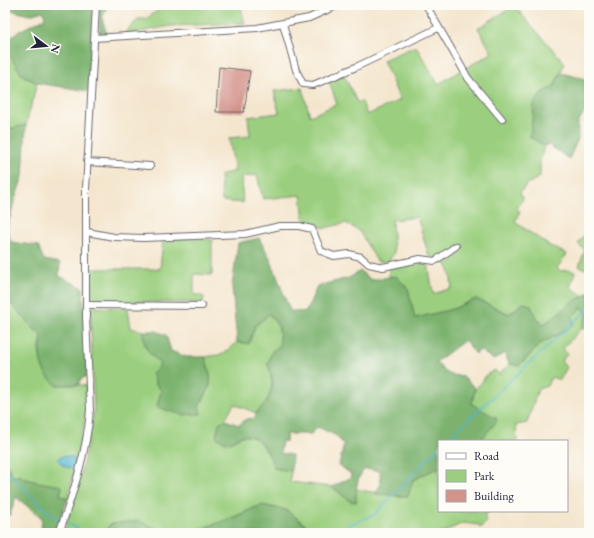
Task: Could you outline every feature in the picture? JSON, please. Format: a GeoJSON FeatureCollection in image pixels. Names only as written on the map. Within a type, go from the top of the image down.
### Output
{"type":"FeatureCollection","features":[{"type":"Feature","properties":{"kind":"street"},"geometry":{"type":"LineString","coordinates":[[60,533],[89,422],[90,394],[86,305],[87,162],[96,5]]}},
{"type":"Feature","properties":{"kind":"street"},"geometry":{"type":"LineString","coordinates":[[94,38],[257,28],[309,18],[338,5]]}},
{"type":"Feature","properties":{"kind":"street"},"geometry":{"type":"LineString","coordinates":[[426,5],[468,78],[502,119]]}},
{"type":"Feature","properties":{"kind":"street"},"geometry":{"type":"LineString","coordinates":[[283,24],[296,70],[303,84],[313,85],[356,67],[438,28]]}},
{"type":"Feature","properties":{"kind":"street"},"geometry":{"type":"LineString","coordinates":[[87,162],[150,166]]}},
{"type":"Feature","properties":{"kind":"street"},"geometry":{"type":"LineString","coordinates":[[87,232],[114,237],[144,238],[245,234],[262,229],[299,226],[312,229],[321,251],[334,256],[349,254],[361,257],[369,264],[384,267],[420,259],[434,260],[456,246]]}},
{"type":"Feature","properties":{"kind":"street"},"geometry":{"type":"LineString","coordinates":[[86,305],[202,306]]}},
{"type":"Feature","properties":{"kind":"green space"},"geometry":{"type":"Polygon","coordinates":[[[5,5],[93,5],[88,91],[37,83],[22,75],[9,54],[5,41],[21,30],[45,18],[43,11],[29,15],[10,10],[5,12],[5,5]]]}},
{"type":"Feature","properties":{"kind":"green space"},"geometry":{"type":"Polygon","coordinates":[[[99,5],[108,5],[102,18],[107,35],[100,33],[99,5]]]}},
{"type":"Feature","properties":{"kind":"green space"},"geometry":{"type":"Polygon","coordinates":[[[165,5],[240,5],[245,23],[171,26],[123,35],[138,19],[146,19],[165,5]]]}},
{"type":"Feature","properties":{"kind":"green space"},"geometry":{"type":"Polygon","coordinates":[[[302,5],[327,5],[308,12],[302,5]]]}},
{"type":"Feature","properties":{"kind":"green space"},"geometry":{"type":"Polygon","coordinates":[[[514,6],[565,63],[554,86],[541,94],[530,136],[544,146],[540,162],[540,177],[527,184],[520,192],[523,199],[516,209],[520,211],[515,222],[548,245],[567,254],[557,268],[560,271],[568,270],[575,272],[570,287],[584,296],[543,325],[537,318],[530,305],[523,303],[509,314],[476,299],[453,309],[415,319],[408,289],[396,276],[389,277],[389,268],[417,261],[428,263],[433,294],[452,288],[449,270],[445,263],[429,256],[417,217],[392,220],[394,253],[388,262],[377,261],[359,231],[346,223],[325,228],[304,220],[301,195],[263,199],[257,175],[241,177],[243,203],[222,201],[220,175],[235,171],[229,138],[250,136],[248,117],[279,113],[274,91],[302,88],[310,116],[337,104],[329,81],[344,75],[357,102],[362,102],[367,115],[400,100],[383,60],[416,46],[438,84],[492,53],[478,28],[514,6]]]}},
{"type":"Feature","properties":{"kind":"green space"},"geometry":{"type":"Polygon","coordinates":[[[5,46],[22,75],[37,83],[26,125],[5,130],[5,46]]]}},
{"type":"Feature","properties":{"kind":"green space"},"geometry":{"type":"Polygon","coordinates":[[[561,73],[585,79],[589,86],[589,105],[578,122],[578,139],[569,159],[549,145],[544,146],[530,137],[534,104],[541,94],[554,86],[561,73]]]}},
{"type":"Feature","properties":{"kind":"green space"},"geometry":{"type":"Polygon","coordinates":[[[26,125],[23,176],[7,229],[11,242],[38,246],[44,260],[60,263],[59,276],[83,288],[87,376],[81,379],[79,384],[56,385],[50,379],[41,364],[40,352],[42,337],[5,297],[5,130],[26,125]]]}},
{"type":"Feature","properties":{"kind":"green space"},"geometry":{"type":"Polygon","coordinates":[[[589,227],[589,269],[587,270],[579,266],[585,250],[578,244],[589,227]]]}},
{"type":"Feature","properties":{"kind":"green space"},"geometry":{"type":"Polygon","coordinates":[[[180,238],[212,240],[212,275],[194,274],[194,294],[204,297],[203,303],[91,301],[92,269],[160,269],[163,240],[180,238]]]}},
{"type":"Feature","properties":{"kind":"green space"},"geometry":{"type":"Polygon","coordinates":[[[259,238],[270,258],[290,311],[306,312],[317,286],[349,278],[360,271],[371,280],[396,276],[408,289],[415,318],[453,309],[476,299],[509,314],[524,303],[530,305],[537,318],[543,325],[572,302],[584,296],[589,291],[589,328],[581,329],[587,314],[582,307],[572,317],[574,323],[570,328],[540,344],[519,366],[510,364],[504,353],[494,360],[480,350],[475,354],[465,340],[436,362],[444,371],[451,375],[462,376],[475,388],[472,404],[496,418],[497,421],[481,440],[438,440],[438,468],[413,480],[408,496],[375,494],[381,484],[380,471],[365,469],[358,480],[356,502],[350,501],[332,487],[350,478],[351,474],[339,465],[344,445],[337,436],[318,427],[311,434],[287,434],[286,442],[282,441],[280,453],[292,455],[291,471],[274,468],[267,451],[254,438],[242,436],[228,443],[216,437],[219,423],[225,420],[239,425],[246,419],[255,418],[256,413],[267,402],[273,383],[268,364],[272,351],[280,346],[279,326],[269,314],[255,326],[249,344],[237,342],[232,287],[238,243],[259,238]]]}},
{"type":"Feature","properties":{"kind":"green space"},"geometry":{"type":"Polygon","coordinates":[[[5,297],[42,337],[39,354],[56,385],[86,385],[85,419],[68,499],[60,495],[62,487],[23,478],[18,475],[14,477],[5,463],[5,297]]]}},
{"type":"Feature","properties":{"kind":"green space"},"geometry":{"type":"Polygon","coordinates":[[[90,307],[128,308],[131,328],[143,331],[145,346],[152,356],[160,363],[156,371],[156,385],[161,390],[199,406],[207,393],[210,383],[205,357],[224,354],[237,342],[249,343],[255,326],[269,314],[280,334],[277,350],[268,364],[272,385],[271,390],[266,401],[256,413],[234,404],[225,420],[219,423],[228,443],[242,436],[254,438],[267,451],[275,468],[291,471],[290,482],[332,487],[350,501],[356,502],[356,489],[400,497],[413,480],[438,468],[438,512],[489,512],[484,516],[487,522],[480,528],[479,525],[463,523],[446,531],[446,533],[316,533],[286,510],[261,505],[234,517],[190,533],[167,533],[110,524],[106,533],[64,533],[81,473],[94,412],[90,307]]]}},
{"type":"Feature","properties":{"kind":"green space"},"geometry":{"type":"Polygon","coordinates":[[[582,307],[587,314],[581,329],[563,348],[567,354],[561,362],[567,367],[560,380],[551,377],[547,386],[538,389],[527,423],[516,425],[517,440],[481,440],[483,436],[472,403],[475,389],[486,375],[495,370],[499,374],[510,364],[519,366],[540,344],[552,337],[582,307]]]}},
{"type":"Feature","properties":{"kind":"green space"},"geometry":{"type":"Polygon","coordinates":[[[143,331],[156,331],[166,335],[171,351],[186,357],[205,357],[210,383],[207,393],[199,406],[201,414],[182,415],[157,407],[161,390],[156,385],[152,373],[156,371],[160,363],[152,356],[145,346],[143,331]]]}},
{"type":"Feature","properties":{"kind":"green space"},"geometry":{"type":"Polygon","coordinates":[[[5,463],[14,477],[18,475],[34,481],[62,486],[60,495],[68,499],[54,533],[41,531],[42,518],[16,497],[10,515],[6,514],[5,522],[7,498],[5,497],[5,463]]]}},
{"type":"Feature","properties":{"kind":"green space"},"geometry":{"type":"Polygon","coordinates":[[[261,505],[286,510],[316,533],[190,533],[234,517],[261,505]]]}},
{"type":"Feature","properties":{"kind":"green space"},"geometry":{"type":"Polygon","coordinates":[[[139,521],[167,533],[106,533],[110,524],[139,521]]]}},
{"type":"Feature","properties":{"kind":"water"},"geometry":{"type":"Polygon","coordinates":[[[63,456],[73,457],[75,465],[72,469],[62,465],[58,459],[63,456]]]}},
{"type":"Feature","properties":{"kind":"building"},"geometry":{"type":"Polygon","coordinates":[[[219,67],[250,71],[244,112],[216,112],[219,67]]]}},
{"type":"Feature","properties":{"kind":"waterway"},"geometry":{"type":"LineString","coordinates":[[446,440],[589,308]]}},
{"type":"Feature","properties":{"kind":"waterway"},"geometry":{"type":"LineString","coordinates":[[330,533],[375,514],[438,448]]}},
{"type":"Feature","properties":{"kind":"waterway"},"geometry":{"type":"LineString","coordinates":[[5,470],[49,513],[61,520]]}},
{"type":"Feature","properties":{"kind":"waterway"},"geometry":{"type":"LineString","coordinates":[[65,522],[86,533]]}}]}
